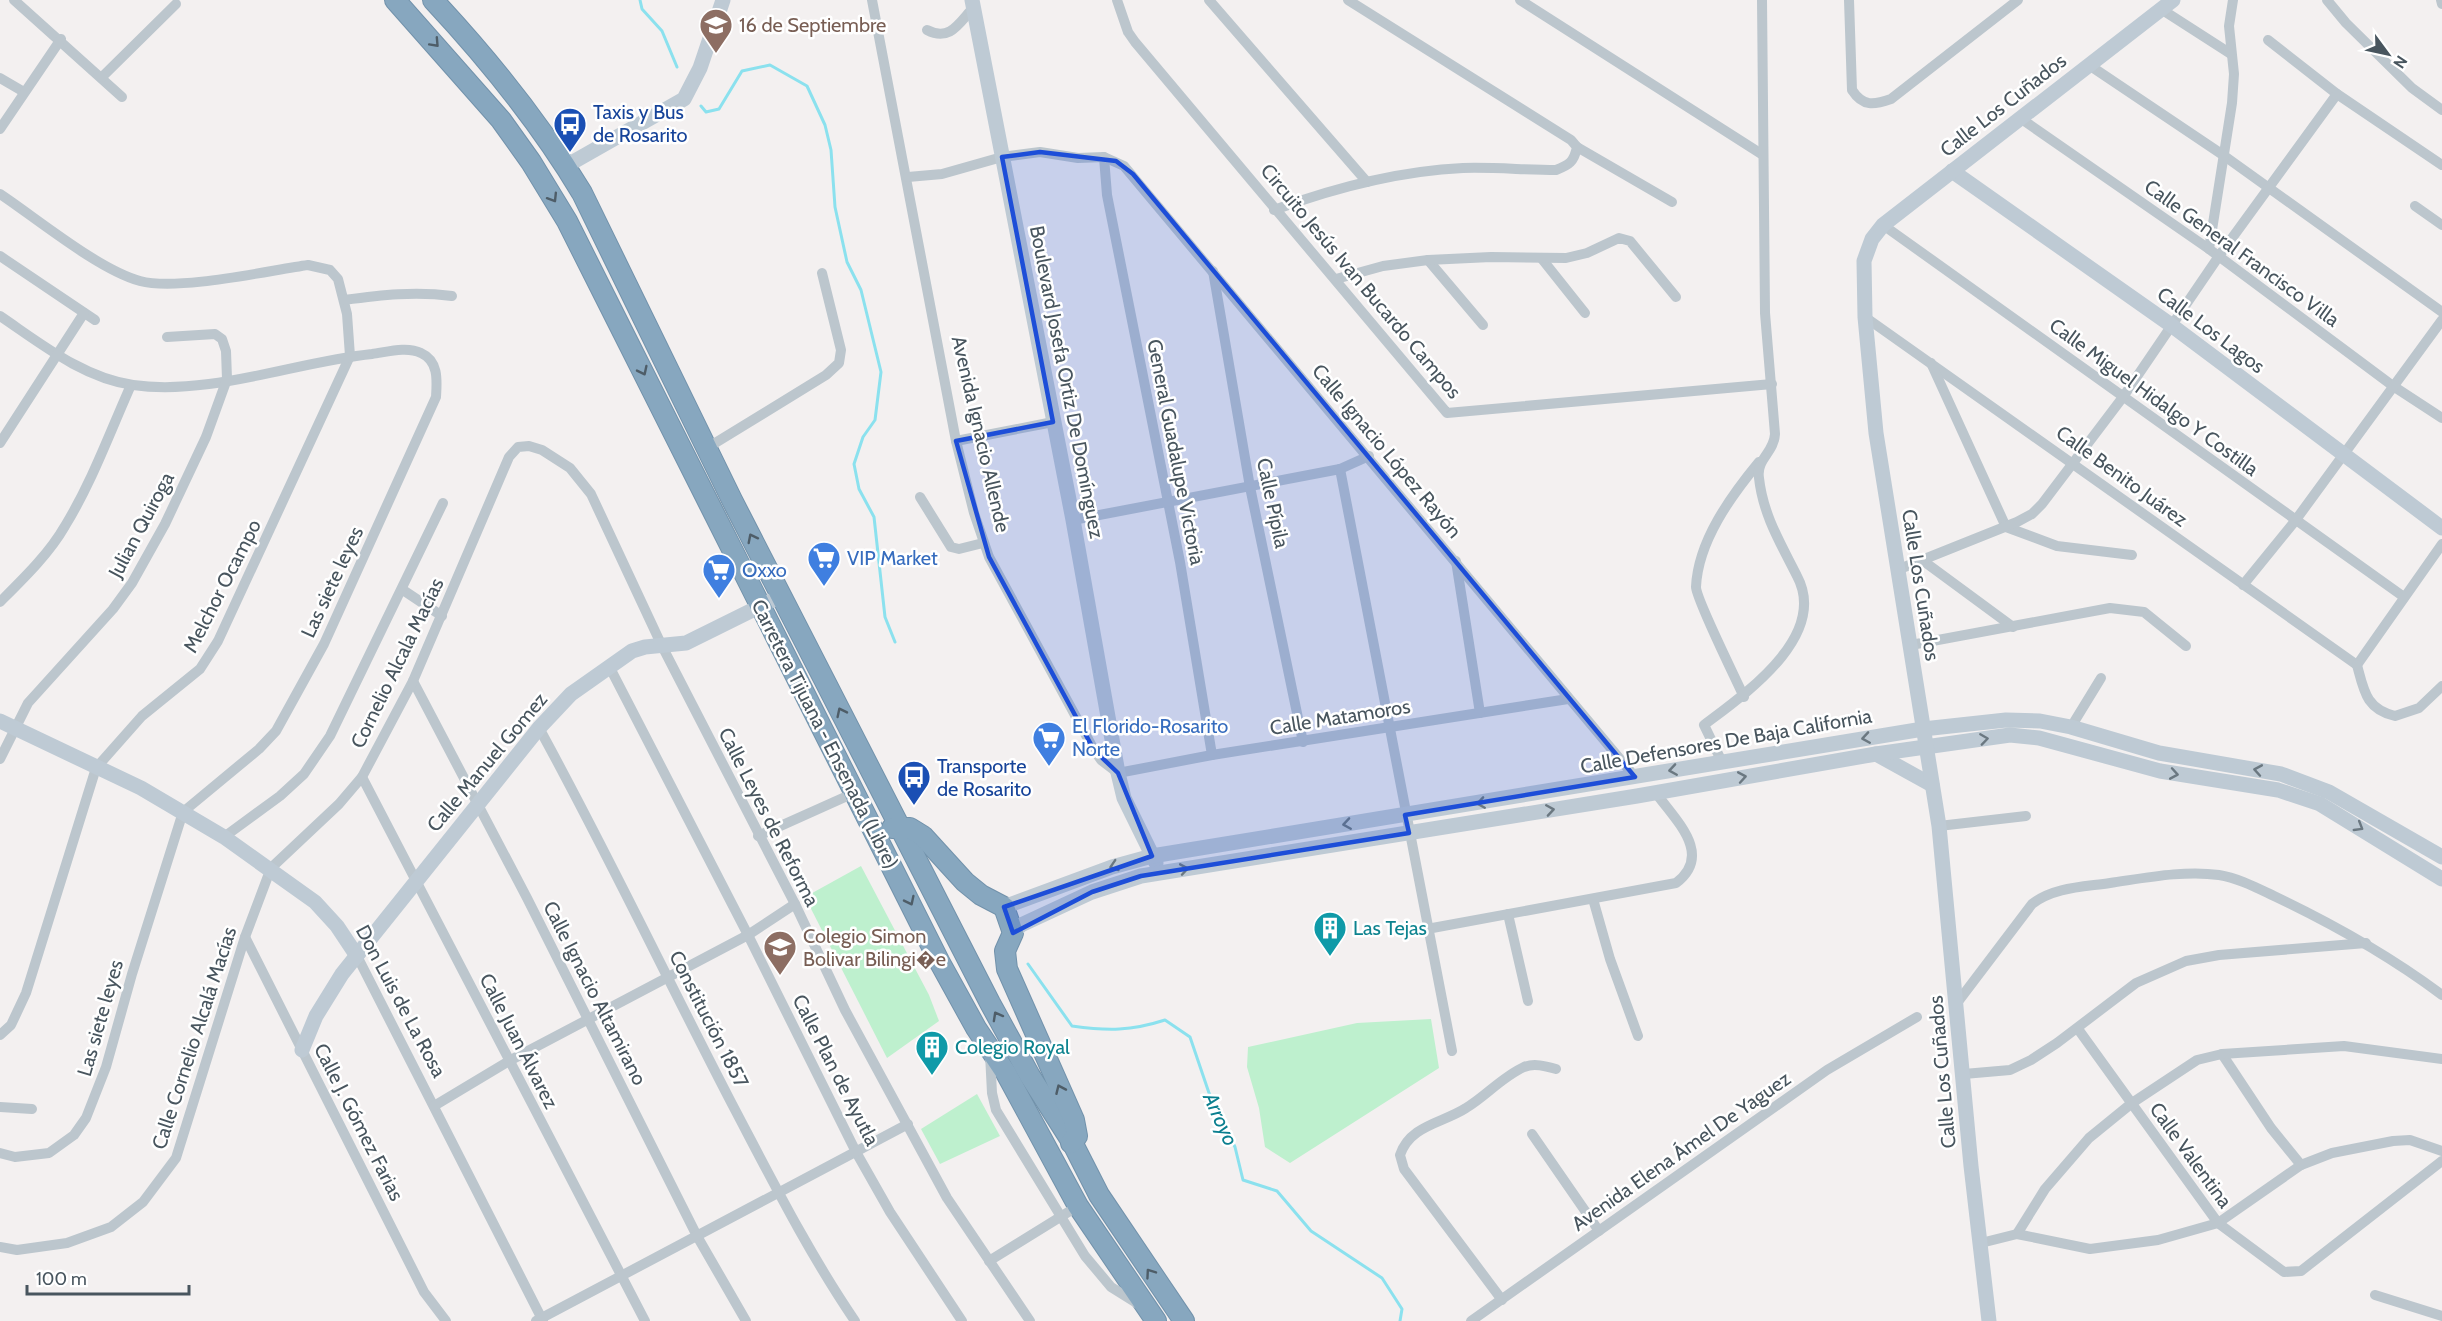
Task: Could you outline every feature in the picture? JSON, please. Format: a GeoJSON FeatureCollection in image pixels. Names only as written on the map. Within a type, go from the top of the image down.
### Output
{"type":"FeatureCollection","features":[{"type":"Feature","properties":{"kind":"highway","name":"Carretera Tijuana - Ensenada (Libre)"},"geometry":{"type":"LineString","coordinates":[[395,0],[501,120],[531,162],[567,221],[939,961],[1006,1073],[1078,1206],[1152,1315]]}},
{"type":"Feature","properties":{"kind":"highway","name":"Carretera Tijuana - Ensenada (Libre)"},"geometry":{"type":"LineString","coordinates":[[433,0],[502,77],[566,166],[629,285],[781,596],[990,1004],[1030,1076],[1072,1142],[1105,1204],[1184,1321]]}},
{"type":"Feature","properties":{"kind":"highway"},"geometry":{"type":"LineString","coordinates":[[826,737],[843,746],[883,821],[892,828],[898,826],[910,828],[923,836],[965,882],[981,895],[1004,907],[1013,933],[1005,951],[1007,969],[1074,1120],[1077,1129],[1072,1142],[1065,1146],[1053,1140],[1023,1084],[1015,1075],[1006,1073]]}},
{"type":"Feature","properties":{"kind":"street"},"geometry":{"type":"LineString","coordinates":[[14,0],[61,39],[123,97]]}},
{"type":"Feature","properties":{"kind":"street"},"geometry":{"type":"LineString","coordinates":[[566,166],[684,99],[700,68],[723,0]]}},
{"type":"Feature","properties":{"kind":"street","name":"Avenida Ignacio Allende"},"geometry":{"type":"LineString","coordinates":[[872,0],[908,177],[956,441],[983,543],[1063,698],[1101,760],[1118,773]]}},
{"type":"Feature","properties":{"kind":"street","name":"Circuito Jesús Ivan Bucardo Campos"},"geometry":{"type":"LineString","coordinates":[[1117,0],[1128,32],[1135,42],[1447,413],[1773,384]]}},
{"type":"Feature","properties":{"kind":"street"},"geometry":{"type":"LineString","coordinates":[[1209,0],[1367,182]]}},
{"type":"Feature","properties":{"kind":"street"},"geometry":{"type":"LineString","coordinates":[[1348,0],[1571,140],[1577,147],[1672,202]]}},
{"type":"Feature","properties":{"kind":"street"},"geometry":{"type":"LineString","coordinates":[[1520,0],[1763,155]]}},
{"type":"Feature","properties":{"kind":"street"},"geometry":{"type":"LineString","coordinates":[[1744,696],[1696,589],[1709,541],[1732,495],[1775,443],[1773,384],[1765,313],[1762,0]]}},
{"type":"Feature","properties":{"kind":"street"},"geometry":{"type":"LineString","coordinates":[[1859,0],[1849,4],[1851,81],[1857,98],[1866,104],[1875,105],[1892,99],[2018,0]]}},
{"type":"Feature","properties":{"kind":"street"},"geometry":{"type":"LineString","coordinates":[[2209,249],[2234,74],[2229,26],[2233,0]]}},
{"type":"Feature","properties":{"kind":"street"},"geometry":{"type":"LineString","coordinates":[[2328,0],[2346,23],[2412,88],[2442,110]]}},
{"type":"Feature","properties":{"kind":"street"},"geometry":{"type":"LineString","coordinates":[[102,77],[176,4]]}},
{"type":"Feature","properties":{"kind":"street"},"geometry":{"type":"LineString","coordinates":[[927,30],[936,35],[946,34],[956,28],[973,4]]}},
{"type":"Feature","properties":{"kind":"street","name":"Boulevard Josefa Ortiz De Domínguez"},"geometry":{"type":"LineString","coordinates":[[973,4],[1118,773]]}},
{"type":"Feature","properties":{"kind":"street"},"geometry":{"type":"LineString","coordinates":[[2167,5],[2231,54]]}},
{"type":"Feature","properties":{"kind":"street","name":"Calle Los Cuñados"},"geometry":{"type":"LineString","coordinates":[[1989,1321],[1971,1166],[1939,826],[1876,433],[1865,317],[1864,261],[1872,239],[1883,225],[2167,5]]}},
{"type":"Feature","properties":{"kind":"street"},"geometry":{"type":"LineString","coordinates":[[0,129],[61,39]]}},
{"type":"Feature","properties":{"kind":"street"},"geometry":{"type":"LineString","coordinates":[[2268,40],[2337,94],[2442,165]]}},
{"type":"Feature","properties":{"kind":"street"},"geometry":{"type":"LineString","coordinates":[[2089,65],[2223,155],[2442,312]]}},
{"type":"Feature","properties":{"kind":"street"},"geometry":{"type":"LineString","coordinates":[[0,78],[24,92]]}},
{"type":"Feature","properties":{"kind":"street"},"geometry":{"type":"LineString","coordinates":[[1897,570],[2006,527],[2032,514],[2074,464],[2123,397],[2219,256],[2337,94]]}},
{"type":"Feature","properties":{"kind":"street","name":"Calle General Francisco Villa"},"geometry":{"type":"LineString","coordinates":[[2020,118],[2219,256],[2393,386],[2442,418]]}},
{"type":"Feature","properties":{"kind":"street"},"geometry":{"type":"LineString","coordinates":[[1274,210],[1319,194],[1367,182],[1463,168],[1556,170],[1569,165],[1575,157],[1577,147]]}},
{"type":"Feature","properties":{"kind":"street"},"geometry":{"type":"LineString","coordinates":[[908,177],[956,171],[1002,157],[1040,152],[1078,158],[1104,157]]}},
{"type":"Feature","properties":{"kind":"street","name":"Calle Ignacio López Rayón"},"geometry":{"type":"LineString","coordinates":[[1104,157],[1116,161],[1133,174],[1635,777]]}},
{"type":"Feature","properties":{"kind":"street","name":"General Guadalupe Victoria"},"geometry":{"type":"LineString","coordinates":[[1104,157],[1107,195],[1180,562],[1212,755]]}},
{"type":"Feature","properties":{"kind":"street","name":"Calle Los Lagos"},"geometry":{"type":"LineString","coordinates":[[1952,171],[2171,325],[2442,528]]}},
{"type":"Feature","properties":{"kind":"street"},"geometry":{"type":"LineString","coordinates":[[0,194],[118,273],[141,282],[168,284],[308,265],[330,270],[338,279],[344,300],[350,356]]}},
{"type":"Feature","properties":{"kind":"street"},"geometry":{"type":"LineString","coordinates":[[2415,206],[2442,225]]}},
{"type":"Feature","properties":{"kind":"street","name":"Calle Miguel Hidalgo Y Costilla"},"geometry":{"type":"LineString","coordinates":[[1883,225],[2404,597]]}},
{"type":"Feature","properties":{"kind":"street"},"geometry":{"type":"LineString","coordinates":[[1336,279],[1383,266],[1428,260],[1491,257],[1566,258],[1587,253],[1619,238],[1624,238],[1630,241],[1676,297]]}},
{"type":"Feature","properties":{"kind":"street"},"geometry":{"type":"LineString","coordinates":[[0,256],[95,320]]}},
{"type":"Feature","properties":{"kind":"street"},"geometry":{"type":"LineString","coordinates":[[1542,259],[1585,313]]}},
{"type":"Feature","properties":{"kind":"street"},"geometry":{"type":"LineString","coordinates":[[1428,260],[1483,325]]}},
{"type":"Feature","properties":{"kind":"street","name":"Calle Pípila"},"geometry":{"type":"LineString","coordinates":[[1213,271],[1250,487],[1303,742]]}},
{"type":"Feature","properties":{"kind":"street"},"geometry":{"type":"LineString","coordinates":[[707,448],[826,375],[839,363],[841,350],[822,273]]}},
{"type":"Feature","properties":{"kind":"street"},"geometry":{"type":"LineString","coordinates":[[344,300],[399,293],[426,292],[452,296]]}},
{"type":"Feature","properties":{"kind":"street"},"geometry":{"type":"LineString","coordinates":[[0,443],[84,313]]}},
{"type":"Feature","properties":{"kind":"street","name":"Las siete leyes"},"geometry":{"type":"LineString","coordinates":[[0,316],[56,354],[96,374],[130,385],[166,387],[227,379],[350,356],[412,350],[424,354],[434,364],[438,380],[436,397],[338,614],[298,694],[276,732],[259,749],[183,812],[106,1067],[86,1118],[74,1135],[49,1153],[15,1157],[0,1153]]}},
{"type":"Feature","properties":{"kind":"street","name":"Calle Benito Juárez"},"geometry":{"type":"LineString","coordinates":[[1865,317],[2357,665]]}},
{"type":"Feature","properties":{"kind":"street"},"geometry":{"type":"LineString","coordinates":[[2243,585],[2295,521],[2442,320]]}},
{"type":"Feature","properties":{"kind":"street"},"geometry":{"type":"LineString","coordinates":[[167,337],[214,334],[222,339],[226,351],[227,379]]}},
{"type":"Feature","properties":{"kind":"street","name":"Melchor Ocampo"},"geometry":{"type":"LineString","coordinates":[[0,1035],[11,1026],[26,993],[96,768],[142,716],[200,669],[218,641],[350,356]]}},
{"type":"Feature","properties":{"kind":"street"},"geometry":{"type":"LineString","coordinates":[[1931,363],[2006,527],[2057,546],[2132,555]]}},
{"type":"Feature","properties":{"kind":"street","name":"Julian Quiroga"},"geometry":{"type":"LineString","coordinates":[[0,759],[7,724],[113,609],[138,574],[165,524],[206,437],[227,379]]}},
{"type":"Feature","properties":{"kind":"street"},"geometry":{"type":"LineString","coordinates":[[0,602],[46,553],[64,528],[99,458],[130,385]]}},
{"type":"Feature","properties":{"kind":"street"},"geometry":{"type":"LineString","coordinates":[[956,441],[1053,422]]}},
{"type":"Feature","properties":{"kind":"street","name":"Calle Leyes de Reforma"},"geometry":{"type":"LineString","coordinates":[[518,447],[529,446],[552,455],[570,468],[584,483],[662,646],[795,904],[845,1010],[947,1198],[1030,1321]]}},
{"type":"Feature","properties":{"kind":"street","name":"Cornelio Alcala Macías"},"geometry":{"type":"LineString","coordinates":[[271,868],[339,804],[362,777],[412,681],[442,616],[508,457],[518,447]]}},
{"type":"Feature","properties":{"kind":"street"},"geometry":{"type":"LineString","coordinates":[[1072,520],[1340,469],[1369,456]]}},
{"type":"Feature","properties":{"kind":"street"},"geometry":{"type":"LineString","coordinates":[[1722,762],[1704,725],[1744,696],[1782,656],[1804,621],[1804,594],[1771,525],[1760,486],[1760,462]]}},
{"type":"Feature","properties":{"kind":"street"},"geometry":{"type":"LineString","coordinates":[[1340,469],[1452,1051]]}},
{"type":"Feature","properties":{"kind":"street"},"geometry":{"type":"LineString","coordinates":[[920,497],[951,547],[959,549],[983,543]]}},
{"type":"Feature","properties":{"kind":"street"},"geometry":{"type":"LineString","coordinates":[[224,837],[280,796],[304,774],[330,736],[403,590],[443,502]]}},
{"type":"Feature","properties":{"kind":"street"},"geometry":{"type":"LineString","coordinates":[[2442,544],[2357,665],[2368,702],[2376,709],[2395,716],[2419,708],[2442,686]]}},
{"type":"Feature","properties":{"kind":"street"},"geometry":{"type":"LineString","coordinates":[[1456,560],[1480,713]]}},
{"type":"Feature","properties":{"kind":"street"},"geometry":{"type":"LineString","coordinates":[[1922,560],[2013,627]]}},
{"type":"Feature","properties":{"kind":"street"},"geometry":{"type":"LineString","coordinates":[[403,590],[442,616]]}},
{"type":"Feature","properties":{"kind":"street","name":"Calle Manuel Gomez"},"geometry":{"type":"LineString","coordinates":[[302,1050],[330,992],[357,956],[539,728],[571,694],[632,651],[645,647],[686,643],[781,596]]}},
{"type":"Feature","properties":{"kind":"street"},"geometry":{"type":"LineString","coordinates":[[1911,645],[2110,608],[2144,612],[2186,646]]}},
{"type":"Feature","properties":{"kind":"street","name":"Calle Plan de Ayutla"},"geometry":{"type":"LineString","coordinates":[[609,666],[748,935],[856,1152],[890,1212],[962,1321]]}},
{"type":"Feature","properties":{"kind":"street"},"geometry":{"type":"LineString","coordinates":[[2071,727],[2101,678]]}},
{"type":"Feature","properties":{"kind":"street","name":"Calle Ignacio Altamirano"},"geometry":{"type":"LineString","coordinates":[[412,681],[478,804],[698,1236],[746,1321]]}},
{"type":"Feature","properties":{"kind":"street","name":"Calle Matamoros"},"geometry":{"type":"LineString","coordinates":[[1118,773],[1212,755],[1568,699]]}},
{"type":"Feature","properties":{"kind":"street","name":"Calle Defensores De Baja California"},"geometry":{"type":"LineString","coordinates":[[1013,933],[1022,925],[1092,892],[1141,876],[1656,793],[1926,746],[2040,722],[2071,727],[2124,744],[2281,774],[2329,792],[2442,859]]}},
{"type":"Feature","properties":{"kind":"street","name":"Don Luis de La Rosa"},"geometry":{"type":"LineString","coordinates":[[7,724],[183,812],[224,837],[271,868],[315,902],[337,926],[357,956],[540,1320]]}},
{"type":"Feature","properties":{"kind":"street","name":"Constitución 1857"},"geometry":{"type":"LineString","coordinates":[[539,728],[597,833],[666,976],[815,1261],[855,1321]]}},
{"type":"Feature","properties":{"kind":"street","name":"Calle Defensores De Baja California"},"geometry":{"type":"LineString","coordinates":[[1004,907],[1112,867],[1152,856],[1923,729],[2008,728],[2118,762],[2278,790],[2319,804],[2437,876]]}},
{"type":"Feature","properties":{"kind":"street"},"geometry":{"type":"LineString","coordinates":[[2118,762],[2124,744]]}},
{"type":"Feature","properties":{"kind":"street"},"geometry":{"type":"LineString","coordinates":[[1876,754],[1932,785]]}},
{"type":"Feature","properties":{"kind":"street"},"geometry":{"type":"LineString","coordinates":[[1118,773],[1124,798],[1161,872]]}},
{"type":"Feature","properties":{"kind":"street"},"geometry":{"type":"LineString","coordinates":[[2278,790],[2281,774]]}},
{"type":"Feature","properties":{"kind":"street","name":"Calle Juan Álvarez"},"geometry":{"type":"LineString","coordinates":[[362,777],[645,1321]]}},
{"type":"Feature","properties":{"kind":"street"},"geometry":{"type":"LineString","coordinates":[[1635,777],[1637,796]]}},
{"type":"Feature","properties":{"kind":"street"},"geometry":{"type":"LineString","coordinates":[[758,836],[854,793]]}},
{"type":"Feature","properties":{"kind":"street"},"geometry":{"type":"LineString","coordinates":[[1427,928],[1664,887],[1686,875],[1692,865],[1693,851],[1689,840],[1656,793]]}},
{"type":"Feature","properties":{"kind":"street"},"geometry":{"type":"LineString","coordinates":[[1939,826],[2026,816]]}},
{"type":"Feature","properties":{"kind":"street"},"geometry":{"type":"LineString","coordinates":[[1313,829],[1317,846]]}},
{"type":"Feature","properties":{"kind":"street"},"geometry":{"type":"LineString","coordinates":[[2437,876],[2442,859]]}},
{"type":"Feature","properties":{"kind":"street","name":"Calle Cornelio Alcalá Macías"},"geometry":{"type":"LineString","coordinates":[[0,1247],[17,1250],[67,1243],[111,1227],[143,1202],[176,1158],[245,937],[271,868]]}},
{"type":"Feature","properties":{"kind":"street"},"geometry":{"type":"LineString","coordinates":[[1957,1003],[2032,904],[2041,897],[2054,892],[2131,880],[2192,874],[2220,875],[2267,893],[2366,943],[2442,995]]}},
{"type":"Feature","properties":{"kind":"street"},"geometry":{"type":"LineString","coordinates":[[1593,899],[1610,959],[1638,1036]]}},
{"type":"Feature","properties":{"kind":"street"},"geometry":{"type":"LineString","coordinates":[[434,1106],[509,1061],[589,1020],[666,976],[748,935],[795,904]]}},
{"type":"Feature","properties":{"kind":"street"},"geometry":{"type":"LineString","coordinates":[[1508,914],[1528,1001]]}},
{"type":"Feature","properties":{"kind":"street","name":"Calle J. Gómez Farias"},"geometry":{"type":"LineString","coordinates":[[245,937],[424,1292],[446,1321]]}},
{"type":"Feature","properties":{"kind":"street"},"geometry":{"type":"LineString","coordinates":[[1964,1074],[2010,1070],[2078,1029],[2136,983],[2186,961],[2219,955],[2366,943]]}},
{"type":"Feature","properties":{"kind":"street","name":"Avenida Elena Ámel De Yaguez"},"geometry":{"type":"LineString","coordinates":[[1472,1321],[1827,1070],[1917,1017]]}},
{"type":"Feature","properties":{"kind":"street","name":"Calle Valentina"},"geometry":{"type":"LineString","coordinates":[[2078,1029],[2218,1223],[2284,1272],[2293,1274],[2301,1271],[2442,1161]]}},
{"type":"Feature","properties":{"kind":"street"},"geometry":{"type":"LineString","coordinates":[[2017,1234],[2066,1161],[2089,1138],[2132,1103],[2197,1060],[2222,1054],[2344,1046],[2442,1059]]}},
{"type":"Feature","properties":{"kind":"street"},"geometry":{"type":"LineString","coordinates":[[989,1048],[992,1093],[996,1110],[1060,1217],[1085,1256],[1111,1287],[1152,1315]]}},
{"type":"Feature","properties":{"kind":"street"},"geometry":{"type":"LineString","coordinates":[[2222,1054],[2271,1128],[2301,1165]]}},
{"type":"Feature","properties":{"kind":"street"},"geometry":{"type":"LineString","coordinates":[[1502,1300],[1404,1169],[1400,1155],[1406,1142],[1423,1128],[1465,1109],[1513,1073],[1526,1066],[1542,1065],[1556,1069]]}},
{"type":"Feature","properties":{"kind":"street"},"geometry":{"type":"LineString","coordinates":[[0,1107],[32,1109]]}},
{"type":"Feature","properties":{"kind":"street"},"geometry":{"type":"LineString","coordinates":[[540,1320],[908,1124]]}},
{"type":"Feature","properties":{"kind":"street"},"geometry":{"type":"LineString","coordinates":[[1532,1134],[1599,1231]]}},
{"type":"Feature","properties":{"kind":"street"},"geometry":{"type":"LineString","coordinates":[[1981,1243],[2017,1234],[2090,1249],[2158,1240],[2218,1223],[2301,1165],[2332,1154],[2393,1141],[2410,1140],[2442,1151]]}},
{"type":"Feature","properties":{"kind":"street"},"geometry":{"type":"LineString","coordinates":[[988,1261],[1078,1206]]}},
{"type":"Feature","properties":{"kind":"street"},"geometry":{"type":"LineString","coordinates":[[2375,1295],[2442,1316]]}},
{"type":"Feature","properties":{"kind":"highlighted area"},"geometry":{"type":"Polygon","coordinates":[[[1040,152],[1116,161],[1133,174],[1635,777],[1405,815],[1409,833],[1141,876],[1092,892],[1013,933],[1004,907],[1152,856],[1118,773],[1094,750],[989,557],[956,441],[1053,422],[1002,157],[1040,152]]]}},
{"type":"Feature","properties":{"kind":"green space"},"geometry":{"type":"Polygon","coordinates":[[[861,866],[929,995],[939,1021],[887,1058],[805,897],[861,866]]]}},
{"type":"Feature","properties":{"kind":"green space"},"geometry":{"type":"Polygon","coordinates":[[[1431,1019],[1439,1068],[1290,1163],[1265,1147],[1259,1108],[1247,1067],[1248,1047],[1357,1023],[1431,1019]]]}},
{"type":"Feature","properties":{"kind":"green space"},"geometry":{"type":"Polygon","coordinates":[[[977,1094],[1000,1136],[940,1164],[921,1129],[977,1094]]]}},
{"type":"Feature","properties":{"kind":"waterway"},"geometry":{"type":"LineString","coordinates":[[640,0],[642,9],[662,31],[677,67]]}},
{"type":"Feature","properties":{"kind":"waterway"},"geometry":{"type":"LineString","coordinates":[[701,106],[706,112],[719,109],[742,71],[770,65],[807,86],[825,125],[831,150],[835,207],[847,262],[861,290],[881,372],[875,420],[863,437],[854,464],[859,489],[874,517],[885,617],[895,642]]}},
{"type":"Feature","properties":{"kind":"waterway","name":"Arroyo"},"geometry":{"type":"LineString","coordinates":[[1028,964],[1072,1026],[1119,1029],[1165,1020],[1190,1037],[1209,1093],[1235,1147],[1243,1180],[1277,1191],[1311,1231],[1382,1278],[1402,1309],[1400,1321]]}},
{"type":"Feature","properties":{"kind":"place","name":"16 de Septiembre"},"geometry":{"type":"Point","coordinates":[716,54]}},
{"type":"Feature","properties":{"kind":"place","name":"Taxis y Bus de Rosarito"},"geometry":{"type":"Point","coordinates":[570,153]}},
{"type":"Feature","properties":{"kind":"place","name":"VIP Market"},"geometry":{"type":"Point","coordinates":[824,587]}},
{"type":"Feature","properties":{"kind":"place","name":"Oxxo"},"geometry":{"type":"Point","coordinates":[719,599]}},
{"type":"Feature","properties":{"kind":"place","name":"El Florido-Rosarito Norte"},"geometry":{"type":"Point","coordinates":[1049,767]}},
{"type":"Feature","properties":{"kind":"place","name":"Transporte de Rosarito"},"geometry":{"type":"Point","coordinates":[914,806]}},
{"type":"Feature","properties":{"kind":"place","name":"Las Tejas"},"geometry":{"type":"Point","coordinates":[1330,957]}},
{"type":"Feature","properties":{"kind":"place","name":"Colegio Simon Bolivar Bilingi�e"},"geometry":{"type":"Point","coordinates":[780,976]}},
{"type":"Feature","properties":{"kind":"place","name":"Colegio Royal"},"geometry":{"type":"Point","coordinates":[932,1076]}}]}
